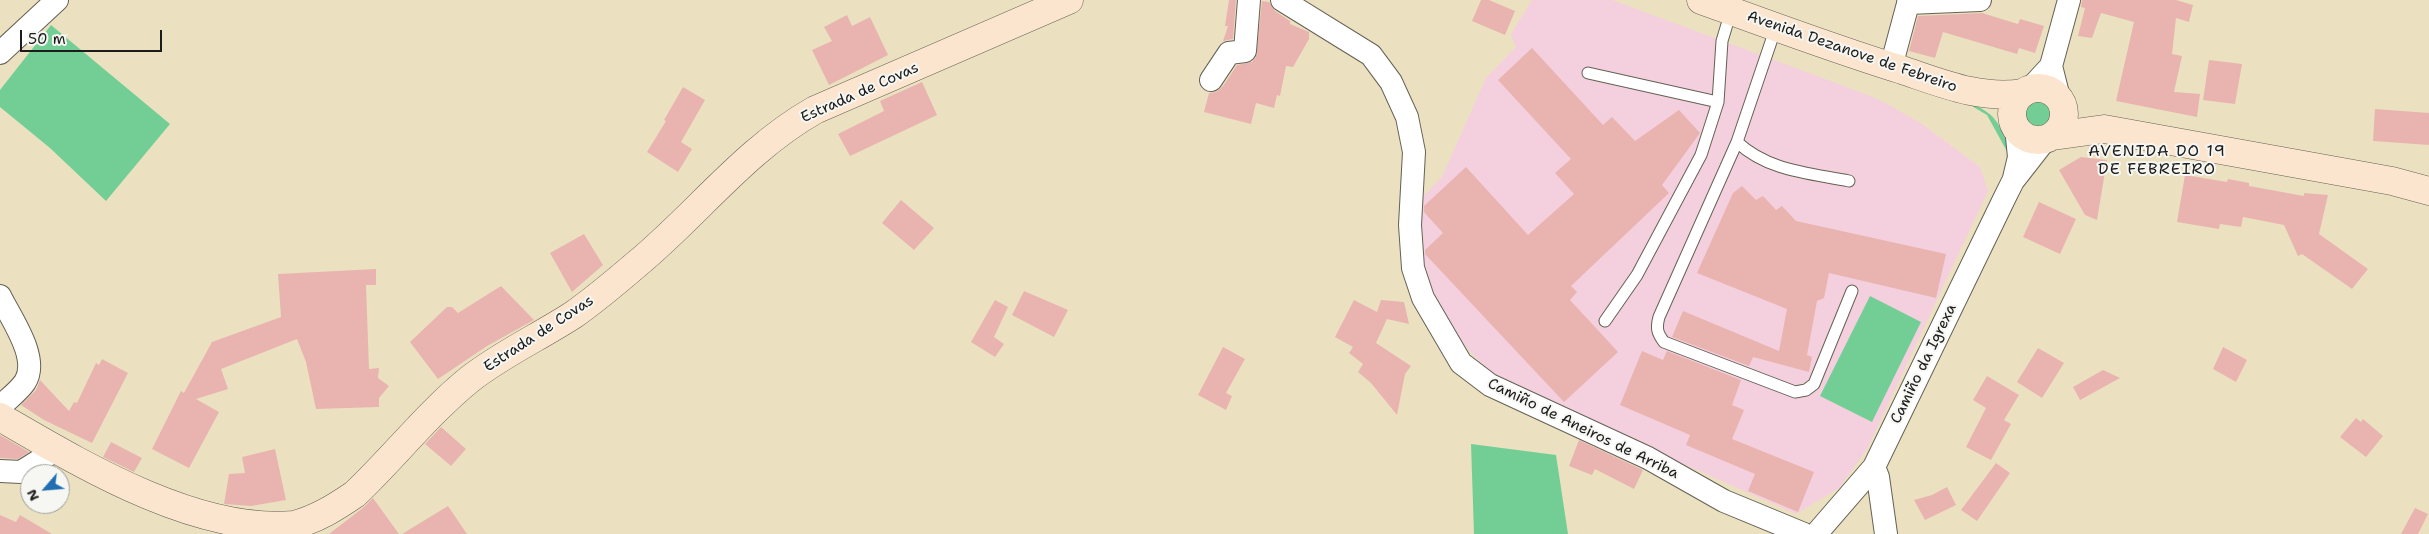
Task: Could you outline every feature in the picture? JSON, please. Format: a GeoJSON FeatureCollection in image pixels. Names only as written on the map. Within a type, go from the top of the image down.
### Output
{"type":"FeatureCollection","features":[{"type":"Feature","properties":{"kind":"main road","name":"Estrada de Covas"},"geometry":{"type":"LineString","coordinates":[[0,417],[107,480],[166,509],[203,522],[229,527],[266,528],[294,525],[324,514],[355,494],[470,380],[505,354],[572,315],[609,288],[652,251],[738,168],[795,122],[815,110],[1069,0]]}},
{"type":"Feature","properties":{"kind":"main road","name":"Avenida Dezanove de Febreiro"},"geometry":{"type":"LineString","coordinates":[[1701,0],[1891,67],[1975,93],[2009,95],[2026,92]]}},
{"type":"Feature","properties":{"kind":"main road"},"geometry":{"type":"LineString","coordinates":[[2104,128],[2061,102],[2044,89],[2026,92],[2015,102],[2013,110],[2015,125],[2028,138],[2049,138],[2104,128],[2383,179],[2429,191]]}},
{"type":"Feature","properties":{"kind":"main road","name":"Avenida Dezanove de Febreiro"},"geometry":{"type":"LineString","coordinates":[[1975,93],[2015,125]]}},
{"type":"Feature","properties":{"kind":"main road"},"geometry":{"type":"LineString","coordinates":[[2049,138],[2063,122],[2061,102]]}},
{"type":"Feature","properties":{"kind":"street"},"geometry":{"type":"LineString","coordinates":[[0,53],[57,0]]}},
{"type":"Feature","properties":{"kind":"street"},"geometry":{"type":"LineString","coordinates":[[1211,80],[1229,54],[1245,51],[1249,0]]}},
{"type":"Feature","properties":{"kind":"street","name":"Camiño de Aneiros de Arriba"},"geometry":{"type":"LineString","coordinates":[[1282,0],[1371,55],[1391,82],[1407,117],[1414,152],[1410,225],[1413,268],[1423,298],[1461,363],[1490,385],[1648,458],[1724,500],[1804,534]]}},
{"type":"Feature","properties":{"kind":"street"},"geometry":{"type":"LineString","coordinates":[[1891,67],[1908,2],[1980,0]]}},
{"type":"Feature","properties":{"kind":"street"},"geometry":{"type":"LineString","coordinates":[[2061,102],[2052,66],[2069,0]]}},
{"type":"Feature","properties":{"kind":"street"},"geometry":{"type":"LineString","coordinates":[[2026,92],[2052,66]]}},
{"type":"Feature","properties":{"kind":"street"},"geometry":{"type":"LineString","coordinates":[[2013,181],[2019,157],[2015,125]]}},
{"type":"Feature","properties":{"kind":"street"},"geometry":{"type":"LineString","coordinates":[[2013,181],[2049,138]]}},
{"type":"Feature","properties":{"kind":"street","name":"Camiño da Igrexa"},"geometry":{"type":"LineString","coordinates":[[1816,534],[1874,467],[2013,181]]}},
{"type":"Feature","properties":{"kind":"street"},"geometry":{"type":"LineString","coordinates":[[0,296],[29,355],[30,369],[24,383],[0,407]]}},
{"type":"Feature","properties":{"kind":"street"},"geometry":{"type":"LineString","coordinates":[[0,471],[21,472],[56,450]]}},
{"type":"Feature","properties":{"kind":"street"},"geometry":{"type":"LineString","coordinates":[[1874,467],[1878,477],[1886,534]]}},
{"type":"Feature","properties":{"kind":"lane"},"geometry":{"type":"LineString","coordinates":[[1605,320],[1636,275],[1701,155],[1718,102],[1722,41],[1732,11]]}},
{"type":"Feature","properties":{"kind":"lane"},"geometry":{"type":"LineString","coordinates":[[1776,26],[1737,142],[1659,317],[1656,327],[1658,334],[1664,342],[1795,392],[1806,390],[1814,384],[1852,291]]}},
{"type":"Feature","properties":{"kind":"lane"},"geometry":{"type":"LineString","coordinates":[[1588,73],[1718,102]]}},
{"type":"Feature","properties":{"kind":"lane"},"geometry":{"type":"LineString","coordinates":[[1737,142],[1748,153],[1777,168],[1848,181]]}},
{"type":"Feature","properties":{"kind":"shaded area"},"geometry":{"type":"Polygon","coordinates":[[[1532,0],[1612,0],[1828,80],[1880,100],[1922,124],[1980,167],[1988,191],[1867,449],[1839,488],[1796,514],[1496,381],[1441,318],[1420,273],[1420,200],[1442,177],[1486,78],[1516,47],[1511,34],[1532,0]]]}},
{"type":"Feature","properties":{"kind":"green space"},"geometry":{"type":"Polygon","coordinates":[[[51,25],[170,124],[106,201],[50,148],[0,107],[0,90],[51,25]]]}},
{"type":"Feature","properties":{"kind":"green space"},"geometry":{"type":"Polygon","coordinates":[[[1965,102],[1984,110],[1995,120],[2012,152],[2009,155],[1987,115],[1965,102]]]}},
{"type":"Feature","properties":{"kind":"green space"},"geometry":{"type":"Polygon","coordinates":[[[2038,102],[2047,106],[2051,115],[2047,124],[2038,128],[2029,124],[2025,115],[2029,106],[2038,102]]]}},
{"type":"Feature","properties":{"kind":"green space"},"geometry":{"type":"Polygon","coordinates":[[[1870,296],[1921,322],[1872,422],[1820,396],[1870,296]]]}},
{"type":"Feature","properties":{"kind":"green space"},"geometry":{"type":"Polygon","coordinates":[[[1471,444],[1556,455],[1568,534],[1474,534],[1471,444]]]}},
{"type":"Feature","properties":{"kind":"building"},"geometry":{"type":"Polygon","coordinates":[[[1229,0],[1236,0],[1233,39],[1223,41],[1228,26],[1225,26],[1229,0]]]}},
{"type":"Feature","properties":{"kind":"building"},"geometry":{"type":"Polygon","coordinates":[[[1481,0],[1489,0],[1515,11],[1505,35],[1472,21],[1481,0]]]}},
{"type":"Feature","properties":{"kind":"building"},"geometry":{"type":"Polygon","coordinates":[[[2082,0],[2176,0],[2193,5],[2189,22],[2176,18],[2172,54],[2182,56],[2174,92],[2200,94],[2197,117],[2116,101],[2134,22],[2101,13],[2092,38],[2078,36],[2085,8],[2081,7],[2082,0]]]}},
{"type":"Feature","properties":{"kind":"building"},"geometry":{"type":"Polygon","coordinates":[[[1262,1],[1269,2],[1275,11],[1290,21],[1290,24],[1309,32],[1309,39],[1293,67],[1286,66],[1280,96],[1277,95],[1274,108],[1256,103],[1251,124],[1204,112],[1209,93],[1216,92],[1223,86],[1237,65],[1252,62],[1256,57],[1262,1]]]}},
{"type":"Feature","properties":{"kind":"building"},"geometry":{"type":"Polygon","coordinates":[[[1982,13],[2018,24],[2020,19],[2044,26],[2035,53],[2019,48],[2017,54],[1943,32],[1935,58],[1909,51],[1918,16],[1982,13]]]}},
{"type":"Feature","properties":{"kind":"building"},"geometry":{"type":"Polygon","coordinates":[[[847,15],[852,26],[870,17],[888,55],[829,85],[812,50],[832,41],[824,27],[847,15]]]}},
{"type":"Feature","properties":{"kind":"building"},"geometry":{"type":"Polygon","coordinates":[[[1532,48],[1603,125],[1612,117],[1635,141],[1679,110],[1700,133],[1662,185],[1669,193],[1571,286],[1577,292],[1570,300],[1618,352],[1564,402],[1425,254],[1425,250],[1443,233],[1424,212],[1424,206],[1466,167],[1528,235],[1574,194],[1555,173],[1571,159],[1498,80],[1532,48]]]}},
{"type":"Feature","properties":{"kind":"building"},"geometry":{"type":"Polygon","coordinates":[[[2209,60],[2242,64],[2235,104],[2203,100],[2209,60]]]}},
{"type":"Feature","properties":{"kind":"building"},"geometry":{"type":"Polygon","coordinates":[[[922,82],[937,115],[850,156],[838,134],[884,111],[880,101],[922,82]]]}},
{"type":"Feature","properties":{"kind":"building"},"geometry":{"type":"Polygon","coordinates":[[[683,87],[705,100],[681,142],[692,149],[678,172],[647,152],[666,121],[664,120],[683,87]]]}},
{"type":"Feature","properties":{"kind":"building"},"geometry":{"type":"Polygon","coordinates":[[[2375,109],[2429,113],[2429,145],[2373,141],[2375,109]]]}},
{"type":"Feature","properties":{"kind":"building"},"geometry":{"type":"Polygon","coordinates":[[[2081,157],[2107,160],[2097,220],[2085,215],[2059,170],[2081,157]]]}},
{"type":"Feature","properties":{"kind":"building"},"geometry":{"type":"Polygon","coordinates":[[[2185,175],[2227,182],[2228,179],[2249,183],[2249,186],[2304,196],[2304,193],[2328,195],[2319,234],[2368,269],[2352,289],[2302,254],[2298,256],[2284,225],[2243,217],[2241,227],[2220,224],[2219,229],[2177,222],[2185,175]]]}},
{"type":"Feature","properties":{"kind":"building"},"geometry":{"type":"Polygon","coordinates":[[[1742,186],[1756,200],[1763,196],[1776,210],[1782,206],[1796,221],[1946,254],[1936,298],[1829,273],[1824,298],[1817,301],[1807,355],[1812,357],[1809,372],[1753,357],[1749,366],[1672,337],[1683,311],[1779,351],[1787,309],[1697,273],[1733,193],[1742,186]]]}},
{"type":"Feature","properties":{"kind":"building"},"geometry":{"type":"Polygon","coordinates":[[[901,200],[934,228],[914,250],[882,223],[901,200]]]}},
{"type":"Feature","properties":{"kind":"building"},"geometry":{"type":"Polygon","coordinates":[[[2039,202],[2076,219],[2060,254],[2023,237],[2039,202]]]}},
{"type":"Feature","properties":{"kind":"building"},"geometry":{"type":"Polygon","coordinates":[[[584,234],[603,265],[572,292],[550,253],[584,234]]]}},
{"type":"Feature","properties":{"kind":"building"},"geometry":{"type":"Polygon","coordinates":[[[376,269],[376,285],[366,285],[369,369],[379,368],[378,378],[389,386],[379,398],[379,407],[316,409],[306,362],[297,339],[221,369],[228,389],[196,399],[219,412],[189,468],[152,449],[181,391],[184,393],[212,342],[281,317],[278,274],[376,269]]]}},
{"type":"Feature","properties":{"kind":"building"},"geometry":{"type":"Polygon","coordinates":[[[501,286],[534,320],[487,346],[438,379],[410,342],[447,307],[452,307],[458,313],[501,286]]]}},
{"type":"Feature","properties":{"kind":"building"},"geometry":{"type":"Polygon","coordinates":[[[1024,291],[1068,310],[1054,337],[1012,315],[1024,291]]]}},
{"type":"Feature","properties":{"kind":"building"},"geometry":{"type":"Polygon","coordinates":[[[995,300],[1008,307],[994,337],[1004,344],[995,357],[971,342],[995,300]]]}},
{"type":"Feature","properties":{"kind":"building"},"geometry":{"type":"Polygon","coordinates":[[[1354,300],[1377,312],[1381,300],[1404,302],[1409,324],[1387,319],[1376,343],[1411,366],[1405,374],[1397,415],[1371,383],[1358,372],[1363,364],[1349,353],[1353,347],[1335,337],[1354,300]]]}},
{"type":"Feature","properties":{"kind":"building"},"geometry":{"type":"Polygon","coordinates":[[[1223,347],[1245,359],[1226,393],[1232,396],[1226,410],[1198,395],[1223,347]]]}},
{"type":"Feature","properties":{"kind":"building"},"geometry":{"type":"Polygon","coordinates":[[[2223,347],[2247,360],[2236,382],[2213,369],[2223,347]]]}},
{"type":"Feature","properties":{"kind":"building"},"geometry":{"type":"Polygon","coordinates":[[[2038,348],[2064,363],[2042,398],[2017,382],[2038,348]]]}},
{"type":"Feature","properties":{"kind":"building"},"geometry":{"type":"Polygon","coordinates":[[[1642,351],[1663,360],[1667,351],[1741,380],[1732,405],[1744,410],[1732,439],[1814,472],[1798,512],[1748,491],[1755,474],[1686,445],[1690,435],[1620,405],[1642,351]]]}},
{"type":"Feature","properties":{"kind":"building"},"geometry":{"type":"Polygon","coordinates":[[[102,359],[128,373],[92,443],[44,420],[21,405],[36,390],[40,380],[69,411],[74,402],[77,403],[96,363],[99,365],[102,359]]]}},
{"type":"Feature","properties":{"kind":"building"},"geometry":{"type":"Polygon","coordinates":[[[2103,370],[2120,378],[2080,400],[2073,387],[2103,370]]]}},
{"type":"Feature","properties":{"kind":"building"},"geometry":{"type":"Polygon","coordinates":[[[1987,376],[2019,395],[2004,420],[2011,424],[1991,460],[1966,447],[1986,408],[1973,400],[1987,376]]]}},
{"type":"Feature","properties":{"kind":"building"},"geometry":{"type":"Polygon","coordinates":[[[2356,418],[2361,422],[2363,419],[2383,436],[2366,457],[2340,437],[2356,418]]]}},
{"type":"Feature","properties":{"kind":"building"},"geometry":{"type":"Polygon","coordinates":[[[441,427],[466,449],[451,466],[425,444],[441,427]]]}},
{"type":"Feature","properties":{"kind":"building"},"geometry":{"type":"Polygon","coordinates":[[[0,435],[29,452],[18,459],[0,458],[0,435]]]}},
{"type":"Feature","properties":{"kind":"building"},"geometry":{"type":"Polygon","coordinates":[[[1579,440],[1643,470],[1634,489],[1595,469],[1592,475],[1569,466],[1579,440]]]}},
{"type":"Feature","properties":{"kind":"building"},"geometry":{"type":"Polygon","coordinates":[[[111,442],[142,458],[134,472],[103,457],[111,442]]]}},
{"type":"Feature","properties":{"kind":"building"},"geometry":{"type":"Polygon","coordinates":[[[275,449],[286,500],[251,506],[224,504],[229,474],[245,473],[242,457],[275,449]]]}},
{"type":"Feature","properties":{"kind":"building"},"geometry":{"type":"Polygon","coordinates":[[[1996,463],[2010,473],[1977,521],[1961,510],[1996,463]]]}},
{"type":"Feature","properties":{"kind":"building"},"geometry":{"type":"Polygon","coordinates":[[[1947,487],[1956,505],[1925,520],[1914,500],[1932,495],[1947,487]]]}},
{"type":"Feature","properties":{"kind":"building"},"geometry":{"type":"Polygon","coordinates":[[[373,498],[399,534],[329,534],[364,507],[373,498]]]}},
{"type":"Feature","properties":{"kind":"building"},"geometry":{"type":"Polygon","coordinates":[[[448,506],[467,534],[402,534],[448,506]]]}},
{"type":"Feature","properties":{"kind":"building"},"geometry":{"type":"Polygon","coordinates":[[[2415,508],[2428,514],[2418,534],[2401,534],[2415,508]]]}},
{"type":"Feature","properties":{"kind":"building"},"geometry":{"type":"Polygon","coordinates":[[[0,515],[16,522],[20,515],[52,534],[0,534],[0,515]]]}},
{"type":"Feature","properties":{"kind":"district","name":"AVENIDA DO 19 DE FEBREIRO"},"geometry":{"type":"Point","coordinates":[2157,161]}}]}
